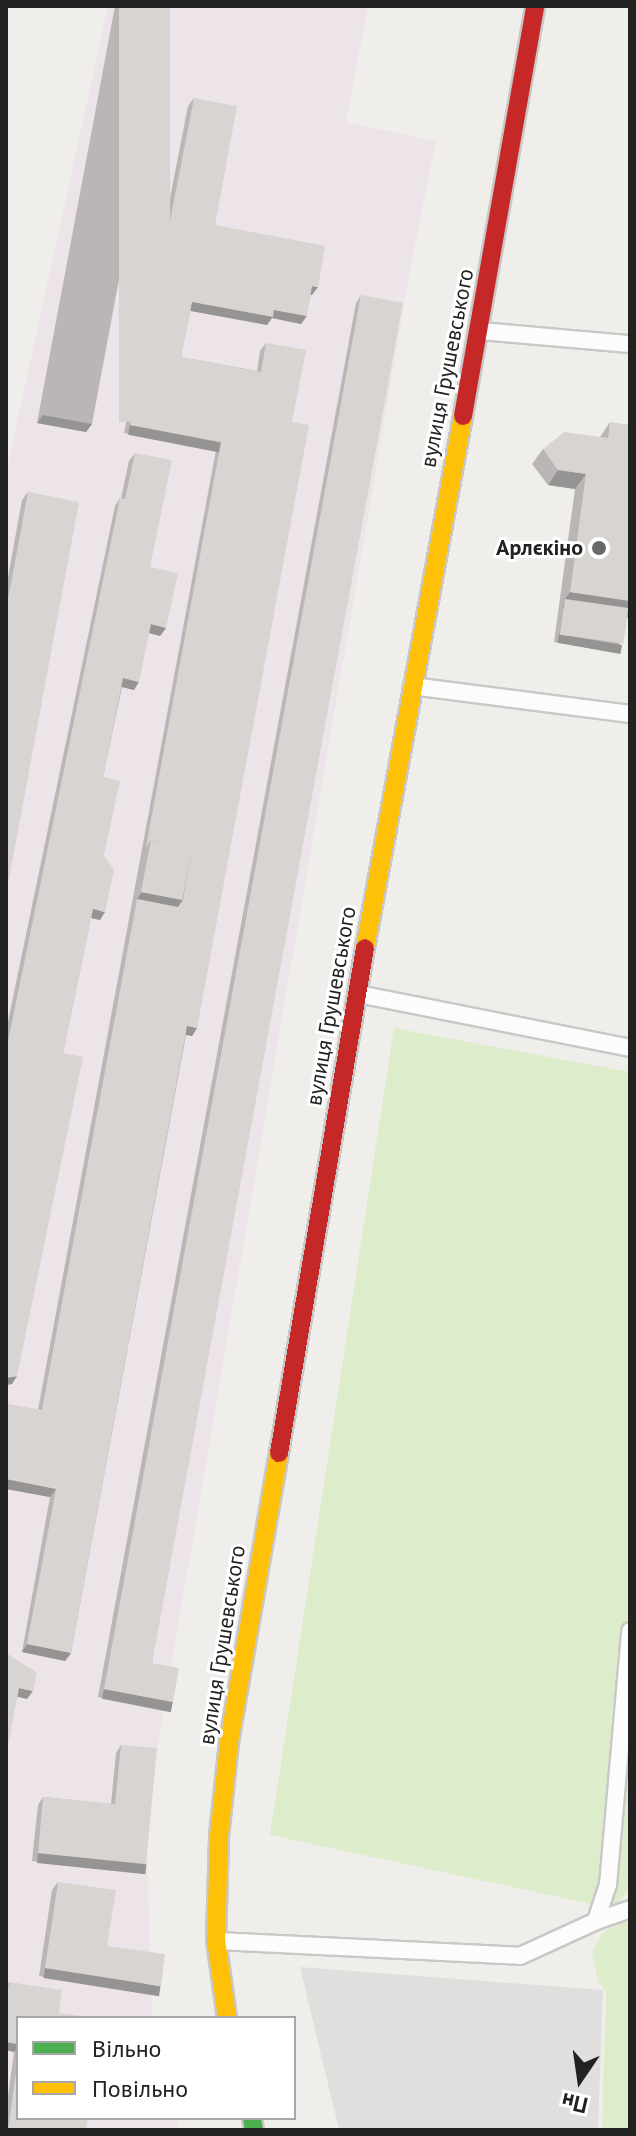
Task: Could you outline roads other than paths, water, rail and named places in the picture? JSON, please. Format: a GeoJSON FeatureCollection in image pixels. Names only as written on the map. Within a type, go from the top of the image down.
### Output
{"type":"FeatureCollection","features":[{"type":"Feature","properties":{"kind":"main road","name":"вулиця Грушевського"},"geometry":{"type":"LineString","coordinates":[[227,2016],[216,1940],[219,1836],[229,1742],[410,686],[480,331],[535,6]]}},
{"type":"Feature","properties":{"kind":"lane"},"geometry":{"type":"LineString","coordinates":[[480,331],[630,344]]}},
{"type":"Feature","properties":{"kind":"lane"},"geometry":{"type":"LineString","coordinates":[[410,686],[630,714]]}},
{"type":"Feature","properties":{"kind":"lane"},"geometry":{"type":"LineString","coordinates":[[358,994],[630,1048]]}},
{"type":"Feature","properties":{"kind":"lane"},"geometry":{"type":"LineString","coordinates":[[596,1921],[608,1885],[630,1631]]}},
{"type":"Feature","properties":{"kind":"lane"},"geometry":{"type":"LineString","coordinates":[[216,1940],[520,1956],[630,1909]]}},
{"type":"Feature","properties":{"kind":"place","name":"Арлєкіно"},"geometry":{"type":"Point","coordinates":[599,548]}}]}
